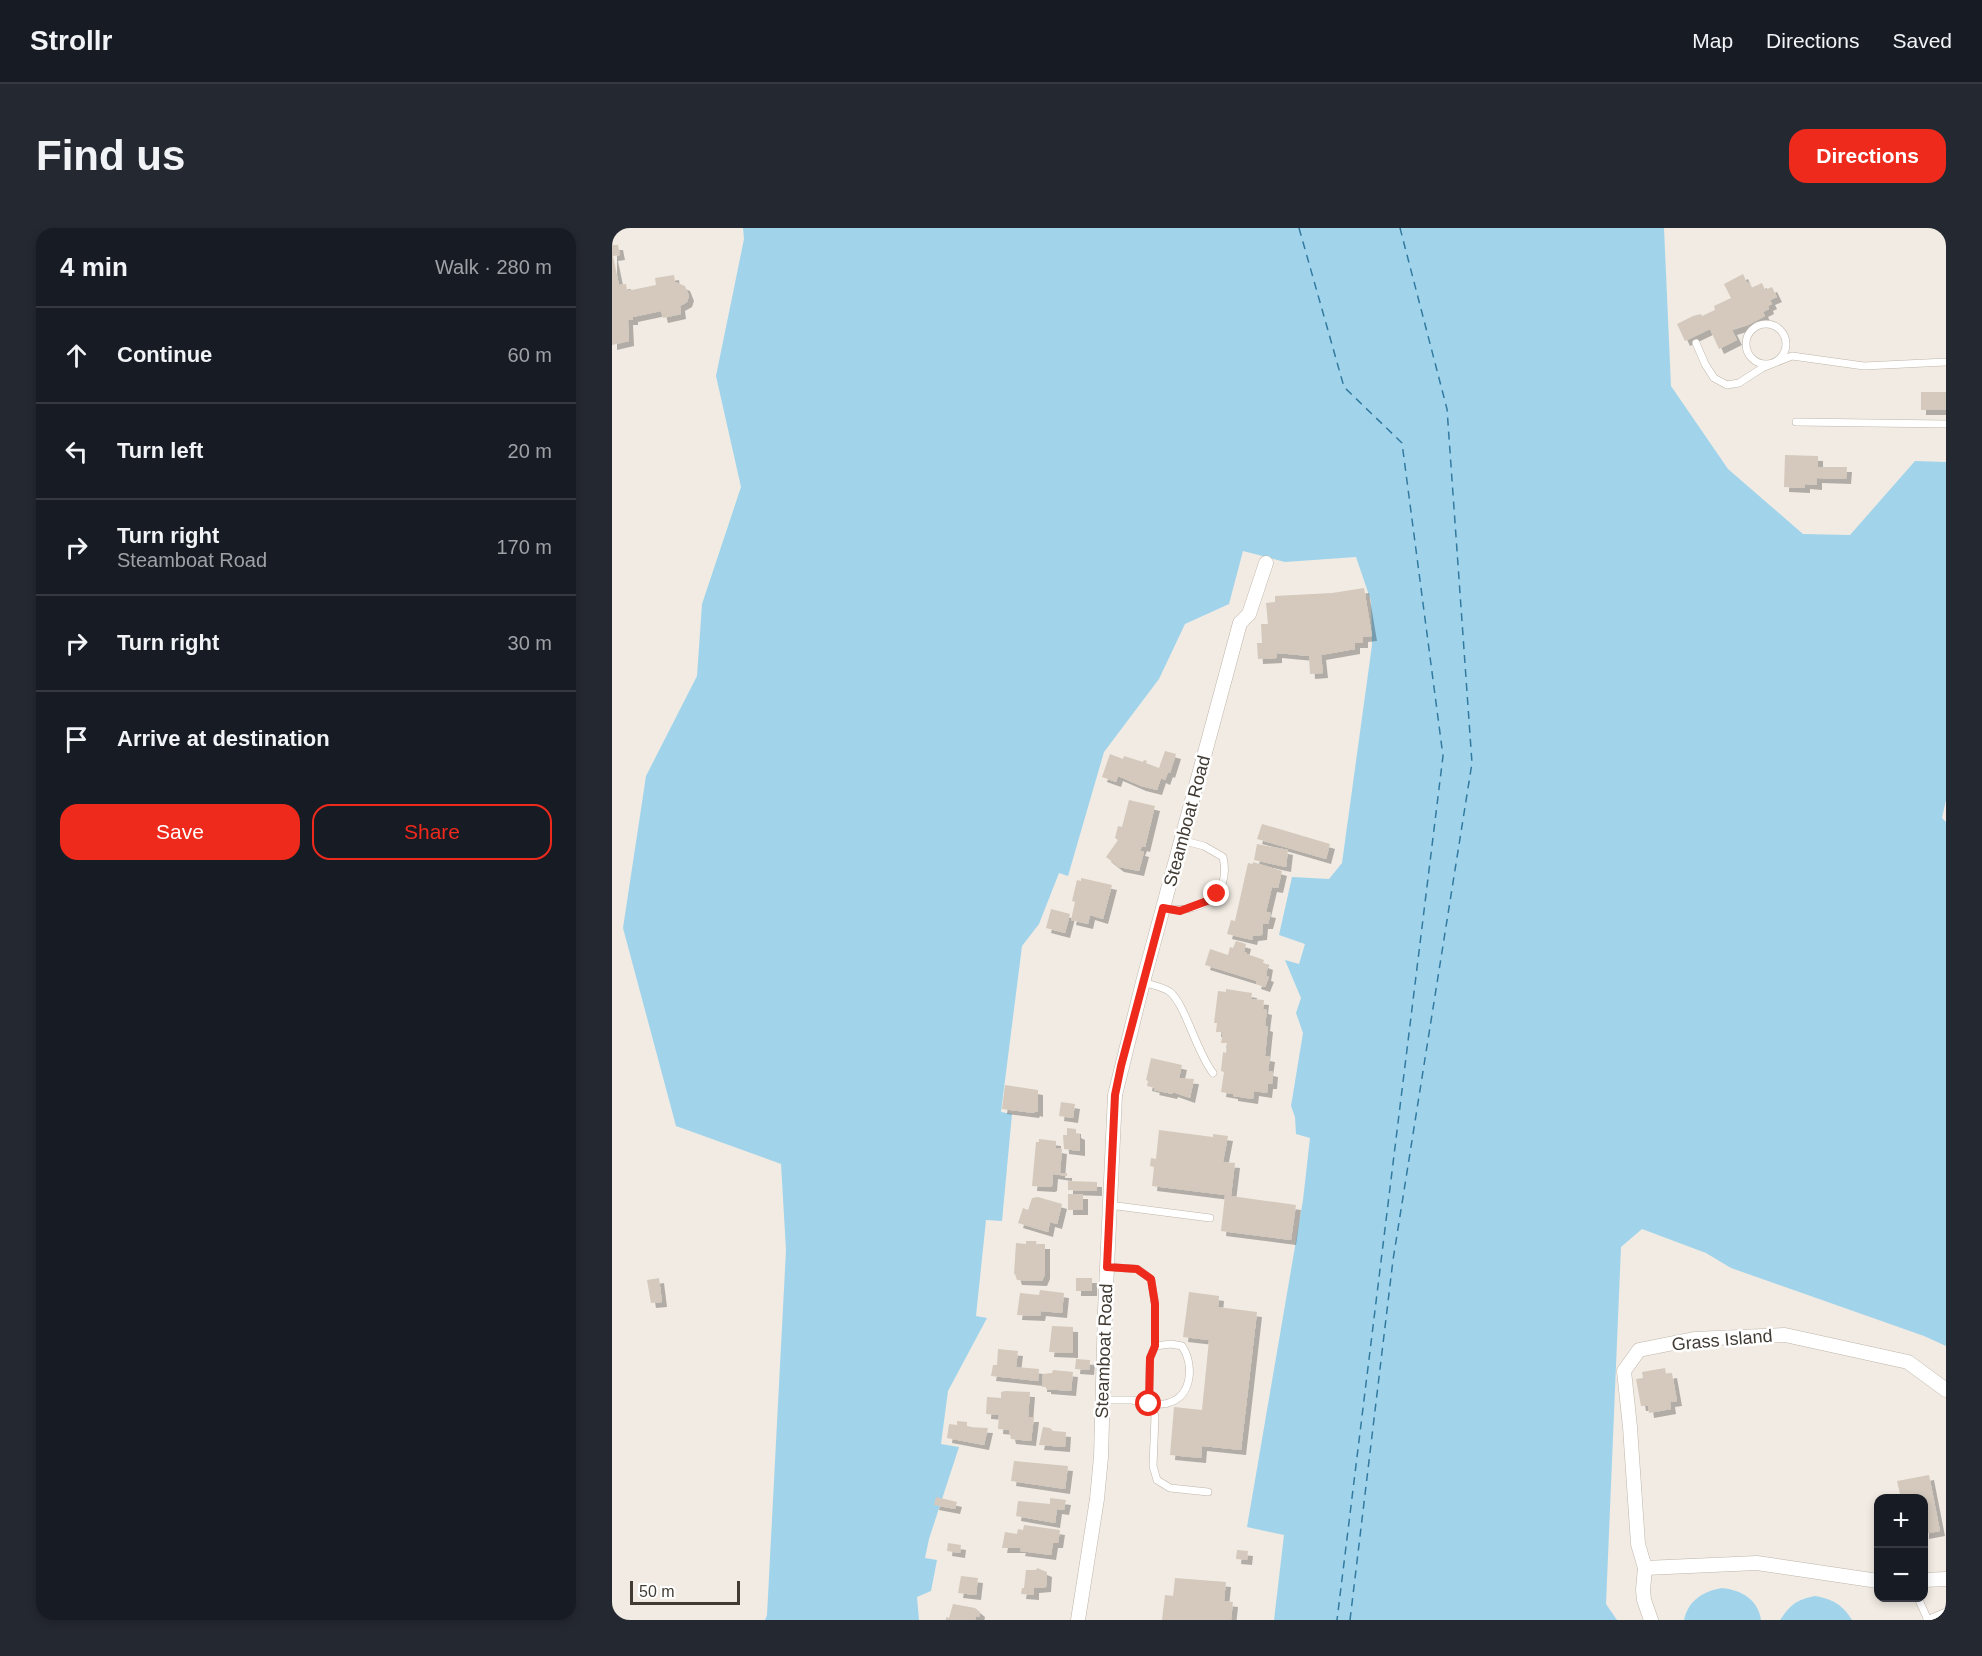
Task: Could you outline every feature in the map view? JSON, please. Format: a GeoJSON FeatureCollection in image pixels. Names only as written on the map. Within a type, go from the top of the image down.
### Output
{"type":"FeatureCollection","features":[{"type":"Feature","properties":{"kind":"street","name":"Steamboat Road"},"geometry":{"type":"LineString","coordinates":[[1078,1620],[1097,1499],[1115,1095],[1143,982],[1240,623],[1249,614],[1266,563]]}},
{"type":"Feature","properties":{"kind":"street","name":"Grass Island"},"geometry":{"type":"LineString","coordinates":[[1651,1620],[1644,1600],[1646,1568],[1638,1544],[1624,1371],[1639,1350],[1694,1339],[1785,1335],[1908,1362],[1946,1390]]}},
{"type":"Feature","properties":{"kind":"street"},"geometry":{"type":"LineString","coordinates":[[1646,1568],[1757,1563],[1874,1580]]}},
{"type":"Feature","properties":{"kind":"street"},"geometry":{"type":"LineString","coordinates":[[1928,1580],[1946,1579]]}},
{"type":"Feature","properties":{"kind":"lane"},"geometry":{"type":"LineString","coordinates":[[1696,343],[1714,378],[1727,385],[1749,379],[1762,368],[1772,363],[1783,356],[1786,350],[1786,337],[1783,332],[1772,324],[1759,324],[1753,328],[1746,340],[1748,354],[1758,363],[1772,363],[1792,356],[1864,366],[1946,362]]}},
{"type":"Feature","properties":{"kind":"lane"},"geometry":{"type":"LineString","coordinates":[[1796,422],[1946,424]]}},
{"type":"Feature","properties":{"kind":"lane"},"geometry":{"type":"LineString","coordinates":[[1163,908],[1180,911],[1207,901],[1217,894],[1222,885],[1226,869],[1223,857],[1204,846],[1181,840]]}},
{"type":"Feature","properties":{"kind":"lane"},"geometry":{"type":"LineString","coordinates":[[1143,982],[1170,992],[1213,1072]]}},
{"type":"Feature","properties":{"kind":"lane"},"geometry":{"type":"LineString","coordinates":[[1109,1205],[1209,1218]]}},
{"type":"Feature","properties":{"kind":"lane"},"geometry":{"type":"LineString","coordinates":[[1107,1267],[1137,1269],[1151,1279],[1155,1304],[1155,1346],[1150,1358],[1149,1404],[1155,1416],[1153,1466],[1157,1480],[1170,1488],[1208,1492]]}},
{"type":"Feature","properties":{"kind":"lane"},"geometry":{"type":"LineString","coordinates":[[1103,1400],[1168,1404],[1181,1397],[1187,1387],[1191,1369],[1186,1353],[1182,1346],[1171,1344],[1155,1346]]}},
{"type":"Feature","properties":{"kind":"lane"},"geometry":{"type":"LineString","coordinates":[[1920,1602],[1928,1620],[1946,1612]]}},
{"type":"Feature","properties":{"kind":"water"},"geometry":{"type":"Polygon","coordinates":[[[743,228],[1664,228],[1671,386],[1728,469],[1803,534],[1850,535],[1915,461],[1946,462],[1946,800],[1942,818],[1946,822],[1946,1346],[1924,1336],[1731,1268],[1706,1253],[1642,1229],[1621,1247],[1606,1604],[1617,1620],[1274,1620],[1284,1535],[1247,1527],[1303,1200],[1310,1138],[1296,1134],[1295,1117],[1291,1106],[1303,1033],[1296,1013],[1301,998],[1285,960],[1299,964],[1305,944],[1279,935],[1292,877],[1329,879],[1342,863],[1372,645],[1371,601],[1356,557],[1285,562],[1243,551],[1229,604],[1185,624],[1159,679],[1104,752],[1068,876],[1059,873],[1039,924],[1022,946],[1001,1112],[1012,1114],[1002,1221],[986,1220],[976,1316],[987,1318],[948,1391],[941,1444],[959,1447],[929,1539],[925,1558],[937,1560],[931,1591],[917,1597],[919,1620],[765,1620],[786,1250],[781,1164],[676,1126],[623,928],[646,776],[697,676],[702,604],[741,487],[716,376],[744,239],[743,228]]]}},
{"type":"Feature","properties":{"kind":"water"},"geometry":{"type":"Polygon","coordinates":[[[1722,1588],[1742,1593],[1748,1597],[1756,1606],[1761,1620],[1684,1620],[1693,1602],[1709,1591],[1722,1588]]]}},
{"type":"Feature","properties":{"kind":"water"},"geometry":{"type":"Polygon","coordinates":[[[1815,1596],[1836,1603],[1852,1620],[1780,1620],[1794,1604],[1815,1596]]]}},
{"type":"Feature","properties":{"kind":"building"},"geometry":{"type":"Polygon","coordinates":[[[612,245],[618,245],[620,255],[613,256],[619,285],[626,284],[627,291],[656,285],[655,278],[674,275],[675,282],[685,286],[689,296],[687,302],[680,306],[681,314],[663,318],[661,311],[628,320],[629,341],[612,345],[612,245]]]}},
{"type":"Feature","properties":{"kind":"building"},"geometry":{"type":"Polygon","coordinates":[[[1743,274],[1747,283],[1750,282],[1751,288],[1762,283],[1765,290],[1772,287],[1777,297],[1770,300],[1772,304],[1763,312],[1765,316],[1732,330],[1737,340],[1719,349],[1710,329],[1685,341],[1677,324],[1693,316],[1701,314],[1702,316],[1715,310],[1714,306],[1731,298],[1724,284],[1743,274]]]}},
{"type":"Feature","properties":{"kind":"building"},"geometry":{"type":"Polygon","coordinates":[[[1921,392],[1946,392],[1946,410],[1921,410],[1921,392]]]}},
{"type":"Feature","properties":{"kind":"building"},"geometry":{"type":"Polygon","coordinates":[[[1785,455],[1818,456],[1818,467],[1847,467],[1846,479],[1817,478],[1817,485],[1805,484],[1805,488],[1784,487],[1785,455]]]}},
{"type":"Feature","properties":{"kind":"building"},"geometry":{"type":"Polygon","coordinates":[[[1364,588],[1372,636],[1363,637],[1363,643],[1355,643],[1355,649],[1321,655],[1323,673],[1310,674],[1309,656],[1277,653],[1277,658],[1258,659],[1257,643],[1262,643],[1261,624],[1268,624],[1266,603],[1275,602],[1275,596],[1332,593],[1364,588]]]}},
{"type":"Feature","properties":{"kind":"building"},"geometry":{"type":"Polygon","coordinates":[[[1165,751],[1176,754],[1170,773],[1168,772],[1165,780],[1161,778],[1157,790],[1118,776],[1116,782],[1102,777],[1110,754],[1123,759],[1124,756],[1143,762],[1144,760],[1159,768],[1165,751]]]}},
{"type":"Feature","properties":{"kind":"building"},"geometry":{"type":"Polygon","coordinates":[[[1129,800],[1155,806],[1145,847],[1142,846],[1140,851],[1144,852],[1139,871],[1119,867],[1106,857],[1118,840],[1115,838],[1118,826],[1122,827],[1129,800]]]}},
{"type":"Feature","properties":{"kind":"building"},"geometry":{"type":"Polygon","coordinates":[[[1262,824],[1330,844],[1326,859],[1257,839],[1262,824]]]}},
{"type":"Feature","properties":{"kind":"building"},"geometry":{"type":"Polygon","coordinates":[[[1257,844],[1288,850],[1286,867],[1254,860],[1257,844]]]}},
{"type":"Feature","properties":{"kind":"building"},"geometry":{"type":"Polygon","coordinates":[[[1253,862],[1282,871],[1278,888],[1272,887],[1266,912],[1271,913],[1268,924],[1263,924],[1262,935],[1253,936],[1252,940],[1227,934],[1231,920],[1235,921],[1248,863],[1253,864],[1253,862]]]}},
{"type":"Feature","properties":{"kind":"building"},"geometry":{"type":"Polygon","coordinates":[[[1081,878],[1112,885],[1103,919],[1090,915],[1088,924],[1071,920],[1075,902],[1072,901],[1077,880],[1081,881],[1081,878]]]}},
{"type":"Feature","properties":{"kind":"building"},"geometry":{"type":"Polygon","coordinates":[[[1051,909],[1070,914],[1065,933],[1046,928],[1051,909]]]}},
{"type":"Feature","properties":{"kind":"building"},"geometry":{"type":"Polygon","coordinates":[[[1236,941],[1246,944],[1244,952],[1264,960],[1263,963],[1268,965],[1266,976],[1269,977],[1265,987],[1256,984],[1257,981],[1205,965],[1210,949],[1228,955],[1230,947],[1233,948],[1236,941]]]}},
{"type":"Feature","properties":{"kind":"building"},"geometry":{"type":"Polygon","coordinates":[[[1226,989],[1252,993],[1251,999],[1264,1000],[1263,1009],[1267,1010],[1265,1056],[1270,1057],[1268,1071],[1273,1072],[1272,1084],[1268,1084],[1267,1093],[1254,1091],[1253,1099],[1221,1092],[1224,1072],[1221,1071],[1223,1052],[1226,1053],[1227,1043],[1221,1043],[1223,1032],[1216,1032],[1217,1023],[1214,1023],[1218,991],[1226,992],[1226,989]]]}},
{"type":"Feature","properties":{"kind":"building"},"geometry":{"type":"Polygon","coordinates":[[[1151,1058],[1182,1065],[1179,1078],[1194,1079],[1190,1098],[1173,1092],[1172,1094],[1154,1090],[1155,1088],[1147,1086],[1148,1081],[1146,1080],[1151,1058]]]}},
{"type":"Feature","properties":{"kind":"building"},"geometry":{"type":"Polygon","coordinates":[[[1005,1085],[1038,1090],[1038,1112],[1002,1109],[1005,1085]]]}},
{"type":"Feature","properties":{"kind":"building"},"geometry":{"type":"Polygon","coordinates":[[[1061,1102],[1075,1104],[1073,1118],[1059,1116],[1061,1102]]]}},
{"type":"Feature","properties":{"kind":"building"},"geometry":{"type":"Polygon","coordinates":[[[1067,1128],[1076,1129],[1076,1133],[1080,1135],[1080,1151],[1064,1149],[1063,1135],[1067,1135],[1067,1128]]]}},
{"type":"Feature","properties":{"kind":"building"},"geometry":{"type":"Polygon","coordinates":[[[1159,1130],[1213,1137],[1213,1134],[1228,1136],[1223,1162],[1235,1163],[1231,1196],[1296,1205],[1291,1240],[1221,1231],[1225,1195],[1152,1186],[1154,1167],[1150,1166],[1151,1158],[1156,1159],[1159,1130]]]}},
{"type":"Feature","properties":{"kind":"building"},"geometry":{"type":"Polygon","coordinates":[[[1039,1139],[1056,1141],[1056,1148],[1062,1149],[1060,1173],[1067,1173],[1067,1176],[1053,1174],[1050,1187],[1032,1186],[1036,1142],[1039,1142],[1039,1139]]]}},
{"type":"Feature","properties":{"kind":"building"},"geometry":{"type":"Polygon","coordinates":[[[1068,1181],[1097,1182],[1097,1191],[1068,1190],[1068,1181]]]}},
{"type":"Feature","properties":{"kind":"building"},"geometry":{"type":"Polygon","coordinates":[[[1068,1194],[1083,1194],[1083,1210],[1068,1210],[1068,1194]]]}},
{"type":"Feature","properties":{"kind":"building"},"geometry":{"type":"Polygon","coordinates":[[[1038,1197],[1062,1204],[1057,1224],[1050,1222],[1048,1232],[1018,1223],[1023,1208],[1028,1210],[1032,1198],[1038,1197]]]}},
{"type":"Feature","properties":{"kind":"building"},"geometry":{"type":"Polygon","coordinates":[[[1026,1241],[1036,1241],[1037,1246],[1037,1244],[1045,1244],[1045,1274],[1042,1281],[1017,1280],[1014,1274],[1016,1243],[1026,1244],[1026,1241]]]}},
{"type":"Feature","properties":{"kind":"building"},"geometry":{"type":"Polygon","coordinates":[[[659,1278],[662,1302],[651,1303],[647,1280],[659,1278]]]}},
{"type":"Feature","properties":{"kind":"building"},"geometry":{"type":"Polygon","coordinates":[[[1076,1278],[1092,1278],[1092,1291],[1076,1291],[1076,1278]]]}},
{"type":"Feature","properties":{"kind":"building"},"geometry":{"type":"Polygon","coordinates":[[[1040,1290],[1064,1293],[1062,1313],[1041,1311],[1040,1316],[1017,1315],[1020,1293],[1039,1295],[1040,1290]]]}},
{"type":"Feature","properties":{"kind":"building"},"geometry":{"type":"Polygon","coordinates":[[[1189,1292],[1219,1296],[1218,1307],[1257,1312],[1241,1450],[1202,1446],[1201,1458],[1170,1455],[1174,1407],[1202,1410],[1209,1340],[1183,1337],[1189,1292]]]}},
{"type":"Feature","properties":{"kind":"building"},"geometry":{"type":"Polygon","coordinates":[[[1052,1326],[1073,1327],[1073,1353],[1049,1352],[1052,1326]]]}},
{"type":"Feature","properties":{"kind":"building"},"geometry":{"type":"Polygon","coordinates":[[[998,1349],[1018,1351],[1016,1367],[1039,1369],[1038,1381],[991,1376],[993,1365],[997,1365],[998,1349]]]}},
{"type":"Feature","properties":{"kind":"building"},"geometry":{"type":"Polygon","coordinates":[[[1076,1359],[1090,1360],[1089,1370],[1075,1369],[1076,1359]]]}},
{"type":"Feature","properties":{"kind":"building"},"geometry":{"type":"Polygon","coordinates":[[[1665,1368],[1666,1374],[1672,1373],[1677,1401],[1670,1402],[1671,1409],[1649,1413],[1648,1406],[1641,1406],[1636,1379],[1643,1378],[1642,1372],[1665,1368]]]}},
{"type":"Feature","properties":{"kind":"building"},"geometry":{"type":"Polygon","coordinates":[[[1053,1370],[1073,1372],[1071,1391],[1042,1387],[1043,1374],[1052,1373],[1053,1370]]]}},
{"type":"Feature","properties":{"kind":"building"},"geometry":{"type":"Polygon","coordinates":[[[1001,1392],[1030,1392],[1028,1417],[1034,1417],[1031,1441],[1011,1439],[1009,1430],[998,1429],[999,1415],[986,1414],[987,1397],[1001,1398],[1001,1392]]]}},
{"type":"Feature","properties":{"kind":"building"},"geometry":{"type":"Polygon","coordinates":[[[957,1421],[967,1422],[967,1427],[988,1428],[984,1445],[947,1438],[949,1424],[957,1425],[957,1421]]]}},
{"type":"Feature","properties":{"kind":"building"},"geometry":{"type":"Polygon","coordinates":[[[1043,1427],[1066,1432],[1065,1447],[1039,1445],[1043,1427]]]}},
{"type":"Feature","properties":{"kind":"building"},"geometry":{"type":"Polygon","coordinates":[[[1014,1461],[1068,1466],[1065,1489],[1011,1481],[1014,1461]]]}},
{"type":"Feature","properties":{"kind":"building"},"geometry":{"type":"Polygon","coordinates":[[[1929,1475],[1940,1531],[1928,1533],[1928,1494],[1900,1494],[1897,1481],[1929,1475]]]}},
{"type":"Feature","properties":{"kind":"building"},"geometry":{"type":"Polygon","coordinates":[[[936,1497],[957,1502],[955,1509],[934,1505],[936,1497]]]}},
{"type":"Feature","properties":{"kind":"building"},"geometry":{"type":"Polygon","coordinates":[[[1050,1498],[1066,1500],[1064,1510],[1057,1509],[1055,1523],[1016,1516],[1018,1501],[1050,1504],[1050,1498]]]}},
{"type":"Feature","properties":{"kind":"building"},"geometry":{"type":"Polygon","coordinates":[[[1024,1525],[1060,1530],[1058,1543],[1053,1543],[1051,1555],[1020,1551],[1021,1548],[1002,1548],[1005,1532],[1017,1534],[1018,1529],[1023,1530],[1024,1525]]]}},
{"type":"Feature","properties":{"kind":"building"},"geometry":{"type":"Polygon","coordinates":[[[948,1543],[961,1545],[960,1553],[947,1551],[948,1543]]]}},
{"type":"Feature","properties":{"kind":"building"},"geometry":{"type":"Polygon","coordinates":[[[1237,1550],[1248,1551],[1247,1560],[1236,1559],[1237,1550]]]}},
{"type":"Feature","properties":{"kind":"building"},"geometry":{"type":"Polygon","coordinates":[[[1037,1568],[1047,1572],[1046,1587],[1034,1588],[1034,1595],[1021,1594],[1026,1570],[1037,1568]]]}},
{"type":"Feature","properties":{"kind":"building"},"geometry":{"type":"Polygon","coordinates":[[[961,1576],[978,1578],[976,1595],[958,1593],[961,1576]]]}},
{"type":"Feature","properties":{"kind":"building"},"geometry":{"type":"Polygon","coordinates":[[[1175,1578],[1226,1582],[1224,1601],[1233,1602],[1231,1620],[1162,1620],[1165,1595],[1173,1596],[1175,1578]]]}},
{"type":"Feature","properties":{"kind":"building"},"geometry":{"type":"Polygon","coordinates":[[[953,1604],[975,1608],[980,1612],[979,1617],[976,1616],[975,1620],[946,1620],[946,1617],[949,1618],[953,1604]]]}},
{"type":"Feature","properties":{"kind":"ferry route"},"geometry":{"type":"LineString","coordinates":[[1299,228],[1344,387],[1402,443],[1443,756],[1337,1620]]}},
{"type":"Feature","properties":{"kind":"ferry route"},"geometry":{"type":"LineString","coordinates":[[1350,1620],[1393,1260],[1472,763],[1447,409],[1400,228]]}},
{"type":"Feature","properties":{"kind":"route"},"geometry":{"type":"LineString","coordinates":[[1149,1404],[1150,1358],[1155,1346],[1155,1304],[1151,1279],[1137,1269],[1107,1267],[1115,1095],[1163,908],[1180,911],[1207,901],[1217,894]]}}]}
